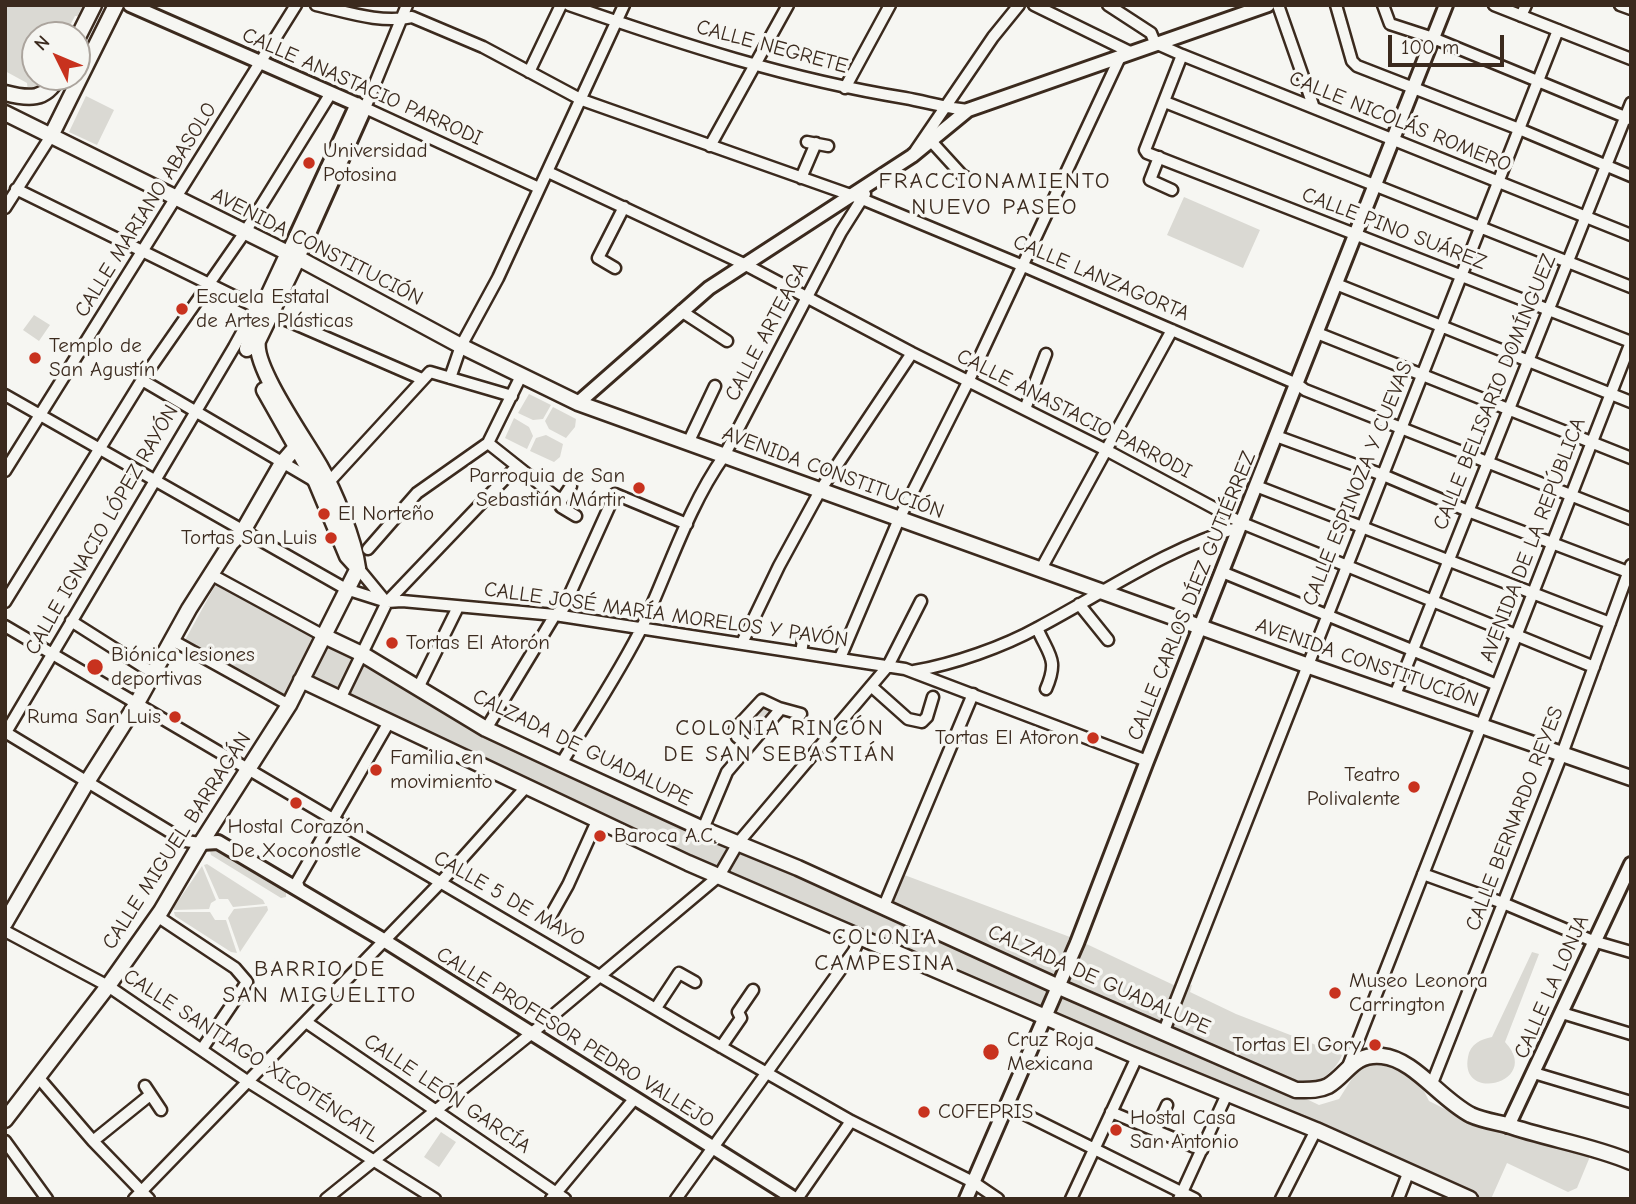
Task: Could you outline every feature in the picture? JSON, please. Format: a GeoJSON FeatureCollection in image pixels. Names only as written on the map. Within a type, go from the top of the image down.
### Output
{"type":"FeatureCollection","features":[{"type":"Feature","properties":{"kind":"main road"},"geometry":{"type":"LineString","coordinates":[[86,21],[94,5]]}},
{"type":"Feature","properties":{"kind":"main road"},"geometry":{"type":"LineString","coordinates":[[91,41],[106,5]]}},
{"type":"Feature","properties":{"kind":"main road"},"geometry":{"type":"LineString","coordinates":[[91,57],[116,5]]}},
{"type":"Feature","properties":{"kind":"main road"},"geometry":{"type":"LineString","coordinates":[[5,94],[26,99],[37,98],[47,91]]}},
{"type":"Feature","properties":{"kind":"main road"},"geometry":{"type":"LineString","coordinates":[[5,94],[26,110],[46,133],[71,91]]}},
{"type":"Feature","properties":{"kind":"main road","name":"AVENIDA CONSTITUCIÓN"},"geometry":{"type":"LineString","coordinates":[[5,113],[293,256],[461,346],[578,403],[1306,665],[1631,778]]}},
{"type":"Feature","properties":{"kind":"main road"},"geometry":{"type":"LineString","coordinates":[[293,256],[263,310],[258,330],[246,350],[322,482],[347,556],[358,568]]}},
{"type":"Feature","properties":{"kind":"main road"},"geometry":{"type":"LineString","coordinates":[[5,923],[137,703],[188,609],[231,543],[243,531],[282,463],[300,445]]}},
{"type":"Feature","properties":{"kind":"main road","name":"CALLE MIGUEL BARRAGÁN"},"geometry":{"type":"LineString","coordinates":[[5,1120],[108,986],[157,916],[289,705],[358,568]]}},
{"type":"Feature","properties":{"kind":"main road","name":"CALZADA DE GUADALUPE"},"geometry":{"type":"LineString","coordinates":[[324,636],[362,654],[486,729],[1059,987],[1296,1090],[1316,1090],[1327,1086],[1339,1077],[1349,1064],[1380,1055],[1410,1066],[1431,1086],[1471,1115],[1522,1132],[1615,1155],[1631,1162]]}},
{"type":"Feature","properties":{"kind":"main road"},"geometry":{"type":"LineString","coordinates":[[301,680],[719,876],[1045,1017],[1316,1130],[1470,1199]]}},
{"type":"Feature","properties":{"kind":"street","name":"CALLE ANASTACIO PARRODI"},"geometry":{"type":"LineString","coordinates":[[130,5],[361,106],[539,188]]}},
{"type":"Feature","properties":{"kind":"street","name":"CALLE MARIANO ABASOLO"},"geometry":{"type":"LineString","coordinates":[[5,471],[296,5]]}},
{"type":"Feature","properties":{"kind":"street","name":"CALLE LANZAGORTA"},"geometry":{"type":"LineString","coordinates":[[316,5],[379,19],[400,20],[412,17],[483,47],[582,100],[855,197],[1021,265],[1297,384],[1305,390],[1631,519]]}},
{"type":"Feature","properties":{"kind":"street"},"geometry":{"type":"LineString","coordinates":[[293,256],[407,5]]}},
{"type":"Feature","properties":{"kind":"street"},"geometry":{"type":"LineString","coordinates":[[529,72],[561,5]]}},
{"type":"Feature","properties":{"kind":"street","name":"CALLE NEGRETE"},"geometry":{"type":"LineString","coordinates":[[569,5],[754,66],[845,88],[968,110]]}},
{"type":"Feature","properties":{"kind":"street"},"geometry":{"type":"LineString","coordinates":[[450,378],[461,346],[498,278],[624,5]]}},
{"type":"Feature","properties":{"kind":"street"},"geometry":{"type":"LineString","coordinates":[[710,146],[788,5]]}},
{"type":"Feature","properties":{"kind":"street"},"geometry":{"type":"LineString","coordinates":[[845,88],[890,5]]}},
{"type":"Feature","properties":{"kind":"street"},"geometry":{"type":"LineString","coordinates":[[912,156],[943,107],[1019,5]]}},
{"type":"Feature","properties":{"kind":"street"},"geometry":{"type":"LineString","coordinates":[[1034,5],[1125,53]]}},
{"type":"Feature","properties":{"kind":"street","name":"CALLE NICOLÁS ROMERO"},"geometry":{"type":"LineString","coordinates":[[1108,5],[1151,33],[1155,43],[1182,55],[1631,235]]}},
{"type":"Feature","properties":{"kind":"street"},"geometry":{"type":"LineString","coordinates":[[578,403],[681,311],[744,264],[855,197],[875,180],[912,156],[968,110],[1268,5]]}},
{"type":"Feature","properties":{"kind":"street"},"geometry":{"type":"LineString","coordinates":[[1278,5],[1314,108]]}},
{"type":"Feature","properties":{"kind":"street"},"geometry":{"type":"LineString","coordinates":[[1336,5],[1352,61],[1357,66],[1631,176]]}},
{"type":"Feature","properties":{"kind":"street"},"geometry":{"type":"LineString","coordinates":[[1383,5],[1390,23],[1628,118]]}},
{"type":"Feature","properties":{"kind":"street","name":"CALLE CARLOS DÍEZ GUTIÉRREZ"},"geometry":{"type":"LineString","coordinates":[[966,1199],[1059,987],[1446,5]]}},
{"type":"Feature","properties":{"kind":"street"},"geometry":{"type":"LineString","coordinates":[[1493,5],[1631,59]]}},
{"type":"Feature","properties":{"kind":"street"},"geometry":{"type":"LineString","coordinates":[[1521,16],[1526,5]]}},
{"type":"Feature","properties":{"kind":"street"},"geometry":{"type":"LineString","coordinates":[[1620,5],[1631,9]]}},
{"type":"Feature","properties":{"kind":"street","name":"CALLE ESPINOZA Y CUEVAS"},"geometry":{"type":"LineString","coordinates":[[1164,1031],[1558,30]]}},
{"type":"Feature","properties":{"kind":"street"},"geometry":{"type":"LineString","coordinates":[[841,658],[899,519],[969,380],[1021,265],[1125,53]]}},
{"type":"Feature","properties":{"kind":"street"},"geometry":{"type":"LineString","coordinates":[[1182,55],[1165,102],[1631,287]]}},
{"type":"Feature","properties":{"kind":"street"},"geometry":{"type":"LineString","coordinates":[[5,602],[142,380],[245,232],[331,93]]}},
{"type":"Feature","properties":{"kind":"street","name":"CALLE PINO SUÁREZ"},"geometry":{"type":"LineString","coordinates":[[1165,102],[1147,153],[1631,342]]}},
{"type":"Feature","properties":{"kind":"street","name":"CALLE BELISARIO DOMÍNGUEZ"},"geometry":{"type":"LineString","coordinates":[[1395,695],[1585,217],[1628,118],[1631,103]]}},
{"type":"Feature","properties":{"kind":"street"},"geometry":{"type":"LineString","coordinates":[[5,208],[46,133]]}},
{"type":"Feature","properties":{"kind":"street"},"geometry":{"type":"LineString","coordinates":[[931,141],[961,174],[975,182]]}},
{"type":"Feature","properties":{"kind":"street"},"geometry":{"type":"LineString","coordinates":[[801,178],[812,143],[828,146]]}},
{"type":"Feature","properties":{"kind":"street"},"geometry":{"type":"LineString","coordinates":[[1159,157],[1150,180],[1172,190]]}},
{"type":"Feature","properties":{"kind":"street","name":"CALLE ANASTACIO PARRODI"},"geometry":{"type":"LineString","coordinates":[[548,172],[744,264],[912,353],[1106,450],[1241,525],[1594,667]]}},
{"type":"Feature","properties":{"kind":"street"},"geometry":{"type":"LineString","coordinates":[[16,189],[263,310],[422,379]]}},
{"type":"Feature","properties":{"kind":"street","name":"CALLE ARTEAGA"},"geometry":{"type":"LineString","coordinates":[[561,764],[642,627],[687,524],[808,297],[841,232],[855,197]]}},
{"type":"Feature","properties":{"kind":"street"},"geometry":{"type":"LineString","coordinates":[[615,268],[598,258],[624,207]]}},
{"type":"Feature","properties":{"kind":"street"},"geometry":{"type":"LineString","coordinates":[[1336,284],[1631,402]]}},
{"type":"Feature","properties":{"kind":"street","name":"CALLE IGNACIO LÓPEZ RAYÓN"},"geometry":{"type":"LineString","coordinates":[[6,733],[195,411],[246,350],[263,310]]}},
{"type":"Feature","properties":{"kind":"street"},"geometry":{"type":"LineString","coordinates":[[681,311],[727,341]]}},
{"type":"Feature","properties":{"kind":"street"},"geometry":{"type":"LineString","coordinates":[[1041,569],[1172,330]]}},
{"type":"Feature","properties":{"kind":"street"},"geometry":{"type":"LineString","coordinates":[[1317,333],[1631,458]]}},
{"type":"Feature","properties":{"kind":"street","name":"AVENIDA DE LA REPÚBLICA"},"geometry":{"type":"LineString","coordinates":[[1349,1064],[1631,342]]}},
{"type":"Feature","properties":{"kind":"street"},"geometry":{"type":"LineString","coordinates":[[742,643],[779,566],[821,489],[912,353]]}},
{"type":"Feature","properties":{"kind":"street"},"geometry":{"type":"LineString","coordinates":[[1025,409],[1046,354]]}},
{"type":"Feature","properties":{"kind":"street"},"geometry":{"type":"LineString","coordinates":[[142,380],[282,463],[322,482],[430,372],[512,396]]}},
{"type":"Feature","properties":{"kind":"street"},"geometry":{"type":"LineString","coordinates":[[368,549],[417,493],[488,443],[521,376]]}},
{"type":"Feature","properties":{"kind":"street"},"geometry":{"type":"LineString","coordinates":[[688,443],[715,386]]}},
{"type":"Feature","properties":{"kind":"street","name":"CALLE JOSÉ MARÍA MORELOS Y PAVÓN"},"geometry":{"type":"LineString","coordinates":[[5,395],[346,589],[387,602],[402,601],[555,615],[913,671],[1147,761]]}},
{"type":"Feature","properties":{"kind":"street"},"geometry":{"type":"LineString","coordinates":[[1276,436],[1383,475],[1552,543],[1629,568]]}},
{"type":"Feature","properties":{"kind":"street"},"geometry":{"type":"LineString","coordinates":[[488,443],[561,501]]}},
{"type":"Feature","properties":{"kind":"street"},"geometry":{"type":"LineString","coordinates":[[340,699],[387,602],[517,466]]}},
{"type":"Feature","properties":{"kind":"street"},"geometry":{"type":"LineString","coordinates":[[571,486],[561,501],[561,507],[576,516]]}},
{"type":"Feature","properties":{"kind":"street"},"geometry":{"type":"LineString","coordinates":[[1256,486],[1610,622]]}},
{"type":"Feature","properties":{"kind":"street"},"geometry":{"type":"LineString","coordinates":[[486,729],[555,615],[563,609],[615,494],[687,524]]}},
{"type":"Feature","properties":{"kind":"street"},"geometry":{"type":"LineString","coordinates":[[913,671],[949,664],[1037,628],[1101,590],[1188,546],[1241,525]]}},
{"type":"Feature","properties":{"kind":"street"},"geometry":{"type":"LineString","coordinates":[[358,568],[387,602]]}},
{"type":"Feature","properties":{"kind":"street","name":"CALLE BERNARDO REYES"},"geometry":{"type":"LineString","coordinates":[[1431,1086],[1562,754],[1629,568]]}},
{"type":"Feature","properties":{"kind":"street"},"geometry":{"type":"LineString","coordinates":[[1222,572],[1497,685]]}},
{"type":"Feature","properties":{"kind":"street"},"geometry":{"type":"LineString","coordinates":[[212,575],[324,636]]}},
{"type":"Feature","properties":{"kind":"street"},"geometry":{"type":"LineString","coordinates":[[326,1199],[532,1033],[719,876],[738,843],[888,666],[921,601]]}},
{"type":"Feature","properties":{"kind":"street"},"geometry":{"type":"LineString","coordinates":[[1079,604],[1108,640]]}},
{"type":"Feature","properties":{"kind":"street"},"geometry":{"type":"LineString","coordinates":[[418,688],[458,607]]}},
{"type":"Feature","properties":{"kind":"street"},"geometry":{"type":"LineString","coordinates":[[71,621],[153,673]]}},
{"type":"Feature","properties":{"kind":"street","name":"CALLE 5 DE MAYO"},"geometry":{"type":"LineString","coordinates":[[5,626],[334,817],[721,1047],[851,1121],[973,1182],[998,1199]]}},
{"type":"Feature","properties":{"kind":"street"},"geometry":{"type":"LineString","coordinates":[[1037,628],[1054,662],[1054,672],[1046,689]]}},
{"type":"Feature","properties":{"kind":"street"},"geometry":{"type":"LineString","coordinates":[[801,653],[804,634]]}},
{"type":"Feature","properties":{"kind":"street"},"geometry":{"type":"LineString","coordinates":[[172,639],[289,705]]}},
{"type":"Feature","properties":{"kind":"street"},"geometry":{"type":"LineString","coordinates":[[949,664],[942,674],[950,685]]}},
{"type":"Feature","properties":{"kind":"street"},"geometry":{"type":"LineString","coordinates":[[871,686],[908,719],[922,722],[927,717],[933,697]]}},
{"type":"Feature","properties":{"kind":"street"},"geometry":{"type":"LineString","coordinates":[[884,906],[973,694]]}},
{"type":"Feature","properties":{"kind":"street"},"geometry":{"type":"LineString","coordinates":[[748,747],[737,737],[735,729],[762,700],[801,714]]}},
{"type":"Feature","properties":{"kind":"street"},"geometry":{"type":"LineString","coordinates":[[704,826],[727,772],[779,708]]}},
{"type":"Feature","properties":{"kind":"street"},"geometry":{"type":"LineString","coordinates":[[300,891],[297,882],[389,722]]}},
{"type":"Feature","properties":{"kind":"street","name":"CALLE PROFESOR PEDRO VALLEJO"},"geometry":{"type":"LineString","coordinates":[[6,733],[185,841],[218,842],[385,941],[796,1199]]}},
{"type":"Feature","properties":{"kind":"street"},"geometry":{"type":"LineString","coordinates":[[38,1077],[141,1196],[247,1082],[441,882],[527,787]]}},
{"type":"Feature","properties":{"kind":"street"},"geometry":{"type":"LineString","coordinates":[[550,917],[597,821]]}},
{"type":"Feature","properties":{"kind":"street","name":"CALLE LA LONJA"},"geometry":{"type":"LineString","coordinates":[[1508,1126],[1630,866]]}},
{"type":"Feature","properties":{"kind":"street"},"geometry":{"type":"LineString","coordinates":[[1423,874],[1503,902],[1593,941],[1631,952]]}},
{"type":"Feature","properties":{"kind":"street"},"geometry":{"type":"LineString","coordinates":[[157,916],[234,968],[247,982],[201,1049]]}},
{"type":"Feature","properties":{"kind":"street","name":"CALLE SANTIAGO XICOTÉNCATL"},"geometry":{"type":"LineString","coordinates":[[5,930],[108,986],[247,1082],[374,1158],[435,1199]]}},
{"type":"Feature","properties":{"kind":"street"},"geometry":{"type":"LineString","coordinates":[[676,1199],[853,951],[860,937]]}},
{"type":"Feature","properties":{"kind":"street"},"geometry":{"type":"LineString","coordinates":[[656,1008],[679,973],[695,982]]}},
{"type":"Feature","properties":{"kind":"street"},"geometry":{"type":"LineString","coordinates":[[721,1047],[741,1018],[738,1012],[753,989]]}},
{"type":"Feature","properties":{"kind":"street"},"geometry":{"type":"LineString","coordinates":[[1562,1013],[1631,1034]]}},
{"type":"Feature","properties":{"kind":"street","name":"CALLE LEÓN GARCÍA"},"geometry":{"type":"LineString","coordinates":[[306,1022],[558,1197]]}},
{"type":"Feature","properties":{"kind":"street"},"geometry":{"type":"LineString","coordinates":[[1071,1199],[1137,1056]]}},
{"type":"Feature","properties":{"kind":"street"},"geometry":{"type":"LineString","coordinates":[[1534,1073],[1631,1102]]}},
{"type":"Feature","properties":{"kind":"street"},"geometry":{"type":"LineString","coordinates":[[93,1141],[148,1091],[161,1110]]}},
{"type":"Feature","properties":{"kind":"street"},"geometry":{"type":"LineString","coordinates":[[1180,1195],[1227,1094]]}},
{"type":"Feature","properties":{"kind":"street"},"geometry":{"type":"LineString","coordinates":[[558,1197],[635,1098]]}},
{"type":"Feature","properties":{"kind":"street"},"geometry":{"type":"LineString","coordinates":[[1156,1129],[1167,1105]]}},
{"type":"Feature","properties":{"kind":"street"},"geometry":{"type":"LineString","coordinates":[[1008,1106],[1180,1195],[1195,1199]]}},
{"type":"Feature","properties":{"kind":"street"},"geometry":{"type":"LineString","coordinates":[[1111,1112],[1202,1150]]}},
{"type":"Feature","properties":{"kind":"street"},"geometry":{"type":"LineString","coordinates":[[796,1199],[851,1121]]}},
{"type":"Feature","properties":{"kind":"street"},"geometry":{"type":"LineString","coordinates":[[1281,1199],[1316,1130]]}},
{"type":"Feature","properties":{"kind":"street"},"geometry":{"type":"LineString","coordinates":[[5,1141],[47,1199]]}},
{"type":"Feature","properties":{"kind":"street"},"geometry":{"type":"LineString","coordinates":[[1615,1155],[1631,1154]]}},
{"type":"Feature","properties":{"kind":"street"},"geometry":{"type":"LineString","coordinates":[[1398,1199],[1409,1171]]}},
{"type":"Feature","properties":{"kind":"shaded area"},"geometry":{"type":"Polygon","coordinates":[[[5,5],[86,6],[82,16],[75,16],[72,21],[21,21],[21,80],[5,71],[5,5]]]}},
{"type":"Feature","properties":{"kind":"shaded area"},"geometry":{"type":"Polygon","coordinates":[[[86,96],[114,110],[97,145],[69,132],[86,96]]]}},
{"type":"Feature","properties":{"kind":"shaded area"},"geometry":{"type":"Polygon","coordinates":[[[1184,197],[1260,230],[1243,268],[1167,235],[1184,197]]]}},
{"type":"Feature","properties":{"kind":"shaded area"},"geometry":{"type":"Polygon","coordinates":[[[34,315],[50,325],[39,341],[23,330],[34,315]]]}},
{"type":"Feature","properties":{"kind":"shaded area"},"geometry":{"type":"Polygon","coordinates":[[[529,394],[551,405],[543,419],[533,420],[518,413],[529,394]]]}},
{"type":"Feature","properties":{"kind":"shaded area"},"geometry":{"type":"Polygon","coordinates":[[[553,407],[576,419],[575,427],[566,438],[549,429],[545,421],[553,407]]]}},
{"type":"Feature","properties":{"kind":"shaded area"},"geometry":{"type":"Polygon","coordinates":[[[514,418],[529,427],[533,436],[527,449],[505,438],[514,418]]]}},
{"type":"Feature","properties":{"kind":"shaded area"},"geometry":{"type":"Polygon","coordinates":[[[546,435],[563,444],[560,457],[554,462],[530,451],[536,438],[546,435]]]}},
{"type":"Feature","properties":{"kind":"shaded area"},"geometry":{"type":"Polygon","coordinates":[[[217,582],[318,637],[285,697],[184,642],[217,582]]]}},
{"type":"Feature","properties":{"kind":"shaded area"},"geometry":{"type":"Polygon","coordinates":[[[323,640],[361,656],[483,733],[884,906],[899,873],[1078,940],[1180,988],[1164,1031],[1319,1105],[1339,1099],[1356,1072],[1369,1063],[1388,1062],[1419,1081],[1429,1101],[1457,1115],[1588,1153],[1589,1159],[1577,1188],[1568,1192],[1507,1163],[1491,1199],[1477,1199],[1050,1015],[534,785],[306,674],[323,640]]]}},
{"type":"Feature","properties":{"kind":"shaded area"},"geometry":{"type":"Polygon","coordinates":[[[763,702],[774,711],[753,736],[747,738],[740,730],[763,702]]]}},
{"type":"Feature","properties":{"kind":"shaded area"},"geometry":{"type":"Polygon","coordinates":[[[216,848],[286,890],[286,897],[281,898],[211,855],[210,851],[216,848]]]}},
{"type":"Feature","properties":{"kind":"shaded area"},"geometry":{"type":"Polygon","coordinates":[[[207,864],[263,900],[265,904],[233,907],[228,899],[219,899],[204,865],[207,864]]]}},
{"type":"Feature","properties":{"kind":"shaded area"},"geometry":{"type":"Polygon","coordinates":[[[202,866],[216,900],[211,903],[209,909],[174,910],[174,907],[202,866]]]}},
{"type":"Feature","properties":{"kind":"shaded area"},"geometry":{"type":"Polygon","coordinates":[[[267,906],[268,910],[240,952],[228,918],[234,909],[267,906]]]}},
{"type":"Feature","properties":{"kind":"shaded area"},"geometry":{"type":"Polygon","coordinates":[[[174,912],[210,912],[215,920],[226,920],[237,953],[231,952],[175,916],[174,912]]]}},
{"type":"Feature","properties":{"kind":"shaded area"},"geometry":{"type":"Polygon","coordinates":[[[1532,952],[1539,954],[1505,1042],[1514,1056],[1514,1068],[1508,1077],[1497,1082],[1475,1080],[1469,1071],[1469,1052],[1477,1043],[1492,1037],[1532,952]]]}},
{"type":"Feature","properties":{"kind":"shaded area"},"geometry":{"type":"Polygon","coordinates":[[[1185,984],[1192,985],[1190,992],[1236,1014],[1342,1055],[1326,1076],[1314,1082],[1300,1084],[1166,1030],[1185,984]]]}},
{"type":"Feature","properties":{"kind":"shaded area"},"geometry":{"type":"Polygon","coordinates":[[[441,1132],[456,1142],[439,1167],[424,1157],[441,1132]]]}},
{"type":"Feature","properties":{"kind":"place","name":"Universidad Potosina"},"geometry":{"type":"Point","coordinates":[309,163]}},
{"type":"Feature","properties":{"kind":"place","name":"Escuela Estatal de Artes Plásticas"},"geometry":{"type":"Point","coordinates":[182,309]}},
{"type":"Feature","properties":{"kind":"place","name":"Templo de San Agustín"},"geometry":{"type":"Point","coordinates":[35,358]}},
{"type":"Feature","properties":{"kind":"place","name":"Parroquia de San Sebastián Mártir"},"geometry":{"type":"Point","coordinates":[639,488]}},
{"type":"Feature","properties":{"kind":"place","name":"El Norteño"},"geometry":{"type":"Point","coordinates":[324,514]}},
{"type":"Feature","properties":{"kind":"place","name":"Tortas San Luis"},"geometry":{"type":"Point","coordinates":[331,538]}},
{"type":"Feature","properties":{"kind":"place","name":"Tortas El Atorón"},"geometry":{"type":"Point","coordinates":[392,643]}},
{"type":"Feature","properties":{"kind":"place","name":"Biónica lesiones deportivas"},"geometry":{"type":"Point","coordinates":[95,667]}},
{"type":"Feature","properties":{"kind":"place","name":"Ruma San Luis"},"geometry":{"type":"Point","coordinates":[175,717]}},
{"type":"Feature","properties":{"kind":"place","name":"Tortas El Atoron"},"geometry":{"type":"Point","coordinates":[1093,738]}},
{"type":"Feature","properties":{"kind":"place","name":"Familia en movimiento"},"geometry":{"type":"Point","coordinates":[376,770]}},
{"type":"Feature","properties":{"kind":"place","name":"Teatro Polivalente"},"geometry":{"type":"Point","coordinates":[1414,787]}},
{"type":"Feature","properties":{"kind":"place","name":"Hostal Corazón De Xoconostle"},"geometry":{"type":"Point","coordinates":[296,803]}},
{"type":"Feature","properties":{"kind":"place","name":"Baroca A.C."},"geometry":{"type":"Point","coordinates":[600,836]}},
{"type":"Feature","properties":{"kind":"place","name":"Museo Leonora Carrington"},"geometry":{"type":"Point","coordinates":[1335,993]}},
{"type":"Feature","properties":{"kind":"place","name":"Tortas El Gory"},"geometry":{"type":"Point","coordinates":[1375,1045]}},
{"type":"Feature","properties":{"kind":"place","name":"Cruz Roja Mexicana"},"geometry":{"type":"Point","coordinates":[991,1052]}},
{"type":"Feature","properties":{"kind":"place","name":"COFEPRIS"},"geometry":{"type":"Point","coordinates":[924,1112]}},
{"type":"Feature","properties":{"kind":"place","name":"Hostal Casa San Antonio"},"geometry":{"type":"Point","coordinates":[1116,1130]}},
{"type":"Feature","properties":{"kind":"district","name":"FRACCIONAMIENTO NUEVO PASEO"},"geometry":{"type":"Point","coordinates":[995,194]}},
{"type":"Feature","properties":{"kind":"district","name":"COLONIA RINCÓN DE SAN SEBASTIÁN"},"geometry":{"type":"Point","coordinates":[780,741]}},
{"type":"Feature","properties":{"kind":"district","name":"COLONIA CAMPESINA"},"geometry":{"type":"Point","coordinates":[885,950]}},
{"type":"Feature","properties":{"kind":"district","name":"BARRIO DE SAN MIGUELITO"},"geometry":{"type":"Point","coordinates":[320,982]}}]}
